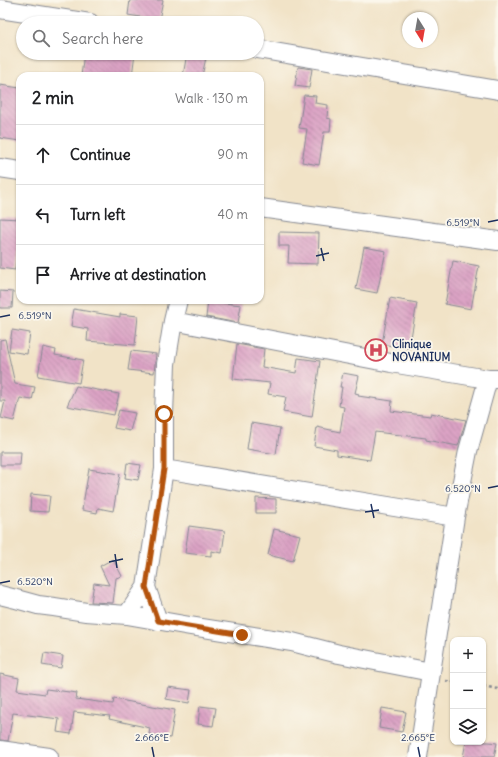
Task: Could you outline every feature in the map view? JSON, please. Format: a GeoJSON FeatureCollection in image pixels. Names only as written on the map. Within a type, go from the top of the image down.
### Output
{"type":"FeatureCollection","features":[{"type":"Feature","properties":{"kind":"street"},"geometry":{"type":"LineString","coordinates":[[0,9],[45,16]]}},
{"type":"Feature","properties":{"kind":"street"},"geometry":{"type":"LineString","coordinates":[[264,50],[498,90]]}},
{"type":"Feature","properties":{"kind":"street"},"geometry":{"type":"LineString","coordinates":[[0,168],[16,170]]}},
{"type":"Feature","properties":{"kind":"street"},"geometry":{"type":"LineString","coordinates":[[264,209],[498,241]]}},
{"type":"Feature","properties":{"kind":"street"},"geometry":{"type":"LineString","coordinates":[[127,615],[146,587],[164,469],[166,364],[177,304]]}},
{"type":"Feature","properties":{"kind":"street"},"geometry":{"type":"LineString","coordinates":[[173,321],[391,363],[493,379],[468,451],[455,517],[418,757]]}},
{"type":"Feature","properties":{"kind":"street"},"geometry":{"type":"LineString","coordinates":[[164,469],[455,517]]}},
{"type":"Feature","properties":{"kind":"street"},"geometry":{"type":"LineString","coordinates":[[146,587],[158,621]]}},
{"type":"Feature","properties":{"kind":"street"},"geometry":{"type":"LineString","coordinates":[[0,596],[16,598],[38,605],[69,610],[127,615],[234,634],[292,642],[339,654],[431,672]]}},
{"type":"Feature","properties":{"kind":"street"},"geometry":{"type":"LineString","coordinates":[[0,750],[49,757]]}},
{"type":"Feature","properties":{"kind":"path"},"geometry":{"type":"LineString","coordinates":[[486,687],[498,689]]}},
{"type":"Feature","properties":{"kind":"building"},"geometry":{"type":"Polygon","coordinates":[[[130,0],[163,0],[160,16],[128,15],[130,0]]]}},
{"type":"Feature","properties":{"kind":"building"},"geometry":{"type":"Polygon","coordinates":[[[83,60],[134,60],[133,72],[82,72],[83,60]]]}},
{"type":"Feature","properties":{"kind":"building"},"geometry":{"type":"Polygon","coordinates":[[[186,60],[205,60],[203,72],[184,72],[186,60]]]}},
{"type":"Feature","properties":{"kind":"building"},"geometry":{"type":"Polygon","coordinates":[[[298,67],[312,69],[309,88],[295,86],[298,67]]]}},
{"type":"Feature","properties":{"kind":"building"},"geometry":{"type":"Polygon","coordinates":[[[0,85],[16,87],[16,140],[0,138],[0,85]]]}},
{"type":"Feature","properties":{"kind":"building"},"geometry":{"type":"Polygon","coordinates":[[[304,95],[316,96],[315,103],[328,105],[327,118],[331,119],[330,132],[324,132],[319,165],[302,162],[307,129],[299,128],[304,95]]]}},
{"type":"Feature","properties":{"kind":"building"},"geometry":{"type":"Polygon","coordinates":[[[0,218],[16,219],[15,270],[0,268],[0,218]]]}},
{"type":"Feature","properties":{"kind":"building"},"geometry":{"type":"Polygon","coordinates":[[[279,232],[319,233],[318,264],[288,263],[289,246],[279,246],[279,232]]]}},
{"type":"Feature","properties":{"kind":"building"},"geometry":{"type":"Polygon","coordinates":[[[364,247],[386,251],[377,293],[356,289],[364,247]]]}},
{"type":"Feature","properties":{"kind":"building"},"geometry":{"type":"Polygon","coordinates":[[[453,261],[479,266],[471,309],[445,304],[453,261]]]}},
{"type":"Feature","properties":{"kind":"building"},"geometry":{"type":"Polygon","coordinates":[[[0,291],[13,292],[12,308],[0,308],[0,291]]]}},
{"type":"Feature","properties":{"kind":"building"},"geometry":{"type":"Polygon","coordinates":[[[390,298],[417,303],[409,349],[382,344],[390,298]]]}},
{"type":"Feature","properties":{"kind":"building"},"geometry":{"type":"Polygon","coordinates":[[[208,304],[241,305],[238,323],[206,317],[208,304]]]}},
{"type":"Feature","properties":{"kind":"building"},"geometry":{"type":"Polygon","coordinates":[[[74,309],[120,317],[120,314],[138,316],[135,345],[87,341],[88,329],[71,326],[74,309]]]}},
{"type":"Feature","properties":{"kind":"building"},"geometry":{"type":"Polygon","coordinates":[[[12,330],[30,333],[27,354],[9,351],[12,330]]]}},
{"type":"Feature","properties":{"kind":"building"},"geometry":{"type":"Polygon","coordinates":[[[5,339],[15,384],[35,387],[32,400],[20,398],[14,421],[1,418],[5,401],[0,401],[0,340],[5,339]]]}},
{"type":"Feature","properties":{"kind":"building"},"geometry":{"type":"Polygon","coordinates":[[[237,344],[264,349],[262,367],[296,373],[298,358],[320,361],[312,417],[283,412],[286,397],[268,394],[270,383],[233,379],[237,344]]]}},
{"type":"Feature","properties":{"kind":"building"},"geometry":{"type":"Polygon","coordinates":[[[43,347],[56,350],[55,355],[83,360],[79,383],[38,376],[43,347]]]}},
{"type":"Feature","properties":{"kind":"building"},"geometry":{"type":"Polygon","coordinates":[[[131,351],[156,354],[154,373],[128,370],[131,351]]]}},
{"type":"Feature","properties":{"kind":"building"},"geometry":{"type":"Polygon","coordinates":[[[343,373],[359,376],[355,393],[359,394],[358,396],[392,401],[391,411],[430,416],[431,413],[466,420],[458,446],[426,440],[426,438],[375,432],[370,460],[337,455],[337,450],[314,446],[317,427],[340,432],[344,407],[339,406],[342,387],[340,387],[343,373]]]}},
{"type":"Feature","properties":{"kind":"building"},"geometry":{"type":"Polygon","coordinates":[[[76,386],[119,394],[114,415],[67,406],[76,386]]]}},
{"type":"Feature","properties":{"kind":"building"},"geometry":{"type":"Polygon","coordinates":[[[119,410],[135,413],[130,431],[114,428],[119,410]]]}},
{"type":"Feature","properties":{"kind":"building"},"geometry":{"type":"Polygon","coordinates":[[[251,423],[280,428],[276,454],[247,449],[251,423]]]}},
{"type":"Feature","properties":{"kind":"building"},"geometry":{"type":"Polygon","coordinates":[[[0,452],[21,452],[20,465],[0,465],[0,452]]]}},
{"type":"Feature","properties":{"kind":"building"},"geometry":{"type":"Polygon","coordinates":[[[127,463],[141,465],[138,480],[125,478],[127,463]]]}},
{"type":"Feature","properties":{"kind":"building"},"geometry":{"type":"Polygon","coordinates":[[[89,469],[120,474],[113,511],[98,508],[97,513],[82,510],[89,469]]]}},
{"type":"Feature","properties":{"kind":"building"},"geometry":{"type":"Polygon","coordinates":[[[31,494],[50,496],[48,512],[30,511],[31,494]]]}},
{"type":"Feature","properties":{"kind":"building"},"geometry":{"type":"Polygon","coordinates":[[[256,498],[276,499],[276,513],[256,513],[256,498]]]}},
{"type":"Feature","properties":{"kind":"building"},"geometry":{"type":"Polygon","coordinates":[[[189,526],[225,531],[222,553],[211,551],[211,556],[185,553],[189,526]]]}},
{"type":"Feature","properties":{"kind":"building"},"geometry":{"type":"Polygon","coordinates":[[[274,529],[300,535],[293,561],[268,555],[274,529]]]}},
{"type":"Feature","properties":{"kind":"building"},"geometry":{"type":"Polygon","coordinates":[[[113,559],[122,576],[116,578],[113,603],[91,602],[94,583],[109,585],[100,566],[113,559]]]}},
{"type":"Feature","properties":{"kind":"building"},"geometry":{"type":"Polygon","coordinates":[[[44,653],[63,656],[61,668],[42,665],[44,653]]]}},
{"type":"Feature","properties":{"kind":"building"},"geometry":{"type":"Polygon","coordinates":[[[0,674],[19,678],[17,690],[45,694],[46,689],[77,693],[76,699],[113,704],[114,699],[175,710],[170,738],[149,734],[150,728],[109,719],[110,716],[74,712],[71,734],[57,732],[59,719],[13,713],[8,741],[0,740],[0,674]]]}},
{"type":"Feature","properties":{"kind":"building"},"geometry":{"type":"Polygon","coordinates":[[[168,687],[191,690],[189,703],[166,699],[168,687]]]}},
{"type":"Feature","properties":{"kind":"building"},"geometry":{"type":"Polygon","coordinates":[[[200,706],[216,708],[213,726],[198,724],[200,706]]]}},
{"type":"Feature","properties":{"kind":"building"},"geometry":{"type":"Polygon","coordinates":[[[382,708],[406,712],[402,732],[379,728],[382,708]]]}},
{"type":"Feature","properties":{"kind":"building"},"geometry":{"type":"Polygon","coordinates":[[[486,742],[497,743],[494,757],[463,757],[465,745],[486,745],[486,742]]]}},
{"type":"Feature","properties":{"kind":"place","name":"Clinique NOVANIUM"},"geometry":{"type":"Point","coordinates":[376,350]}},
{"type":"Feature","properties":{"kind":"route"},"geometry":{"type":"LineString","coordinates":[[164,414],[164,469],[146,587],[158,621],[242,635]]}}]}
